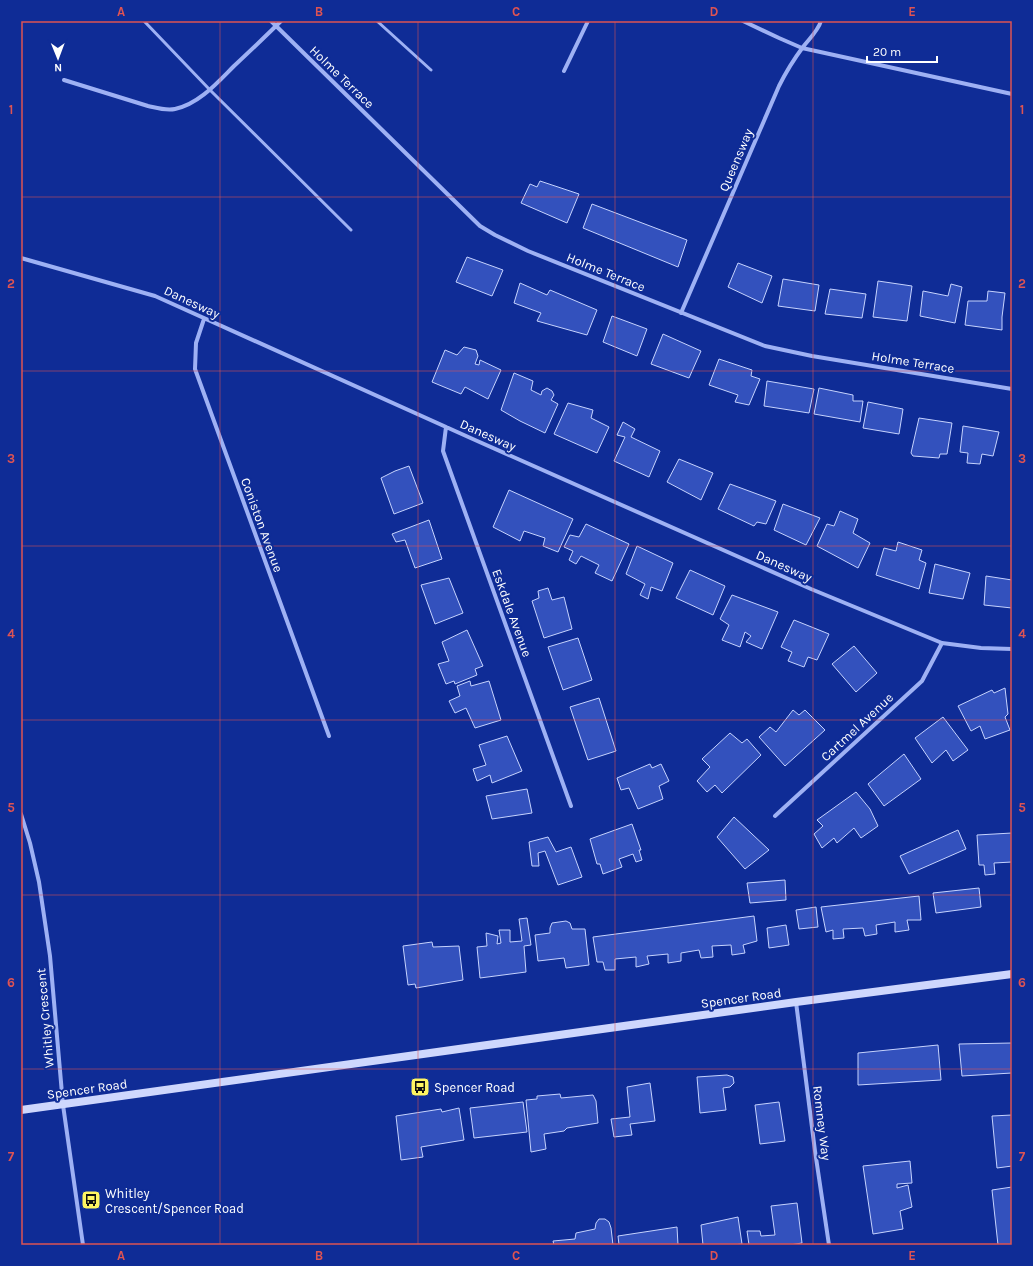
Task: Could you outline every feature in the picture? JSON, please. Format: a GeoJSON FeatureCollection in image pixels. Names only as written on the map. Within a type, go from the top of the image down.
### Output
{"type":"FeatureCollection","features":[{"type":"Feature","properties":{"kind":"street","name":"Holme Terrace"},"geometry":{"type":"LineString","coordinates":[[271,21],[480,226],[495,235],[528,251],[766,346],[812,356],[1012,389]]}},
{"type":"Feature","properties":{"kind":"street"},"geometry":{"type":"LineString","coordinates":[[64,80],[162,109],[173,110],[182,107],[210,90],[282,21]]}},
{"type":"Feature","properties":{"kind":"street"},"geometry":{"type":"LineString","coordinates":[[564,70],[588,21]]}},
{"type":"Feature","properties":{"kind":"street"},"geometry":{"type":"LineString","coordinates":[[743,21],[802,48],[1012,94]]}},
{"type":"Feature","properties":{"kind":"street","name":"Queensway"},"geometry":{"type":"LineString","coordinates":[[681,313],[779,86],[802,48],[820,26],[821,21]]}},
{"type":"Feature","properties":{"kind":"street","name":"Danesway"},"geometry":{"type":"LineString","coordinates":[[21,258],[155,296],[811,589],[942,643],[981,648],[1012,649]]}},
{"type":"Feature","properties":{"kind":"street","name":"Coniston Avenue"},"geometry":{"type":"LineString","coordinates":[[204,319],[196,343],[195,369],[329,736]]}},
{"type":"Feature","properties":{"kind":"street","name":"Eskdale Avenue"},"geometry":{"type":"LineString","coordinates":[[446,427],[443,451],[571,806]]}},
{"type":"Feature","properties":{"kind":"street","name":"Cartmel Avenue"},"geometry":{"type":"LineString","coordinates":[[775,816],[922,680],[942,643]]}},
{"type":"Feature","properties":{"kind":"street","name":"Whitley Crescent"},"geometry":{"type":"LineString","coordinates":[[21,814],[30,843],[39,882],[50,956],[64,1105],[83,1245]]}},
{"type":"Feature","properties":{"kind":"street","name":"Spencer Road"},"geometry":{"type":"LineString","coordinates":[[21,1110],[796,1002],[1012,974]]}},
{"type":"Feature","properties":{"kind":"street","name":"Romney Way"},"geometry":{"type":"LineString","coordinates":[[796,1002],[815,1151],[829,1245]]}},
{"type":"Feature","properties":{"kind":"lane"},"geometry":{"type":"LineString","coordinates":[[144,21],[210,90],[351,230]]}},
{"type":"Feature","properties":{"kind":"lane"},"geometry":{"type":"LineString","coordinates":[[377,21],[431,70]]}},
{"type":"Feature","properties":{"kind":"building"},"geometry":{"type":"Polygon","coordinates":[[[540,181],[579,194],[567,223],[521,203],[530,184],[537,187],[540,181]]]}},
{"type":"Feature","properties":{"kind":"building"},"geometry":{"type":"Polygon","coordinates":[[[592,204],[687,240],[678,267],[583,228],[592,204]]]}},
{"type":"Feature","properties":{"kind":"building"},"geometry":{"type":"Polygon","coordinates":[[[467,257],[503,270],[492,296],[456,282],[467,257]]]}},
{"type":"Feature","properties":{"kind":"building"},"geometry":{"type":"Polygon","coordinates":[[[738,263],[772,276],[762,303],[728,287],[738,263]]]}},
{"type":"Feature","properties":{"kind":"building"},"geometry":{"type":"Polygon","coordinates":[[[783,279],[819,285],[815,311],[778,306],[783,279]]]}},
{"type":"Feature","properties":{"kind":"building"},"geometry":{"type":"Polygon","coordinates":[[[878,281],[912,286],[907,321],[873,317],[878,281]]]}},
{"type":"Feature","properties":{"kind":"building"},"geometry":{"type":"Polygon","coordinates":[[[520,283],[547,295],[550,290],[597,310],[587,335],[537,321],[541,313],[514,303],[520,283]]]}},
{"type":"Feature","properties":{"kind":"building"},"geometry":{"type":"Polygon","coordinates":[[[951,284],[962,287],[955,323],[920,316],[923,291],[948,296],[951,284]]]}},
{"type":"Feature","properties":{"kind":"building"},"geometry":{"type":"Polygon","coordinates":[[[830,289],[866,294],[862,318],[825,314],[830,289]]]}},
{"type":"Feature","properties":{"kind":"building"},"geometry":{"type":"Polygon","coordinates":[[[988,291],[1005,293],[1002,330],[965,325],[968,301],[987,301],[988,291]]]}},
{"type":"Feature","properties":{"kind":"building"},"geometry":{"type":"Polygon","coordinates":[[[612,316],[647,329],[637,356],[603,342],[612,316]]]}},
{"type":"Feature","properties":{"kind":"building"},"geometry":{"type":"Polygon","coordinates":[[[663,334],[701,351],[689,378],[651,364],[663,334]]]}},
{"type":"Feature","properties":{"kind":"building"},"geometry":{"type":"Polygon","coordinates":[[[464,347],[476,350],[478,356],[475,364],[479,365],[480,360],[501,370],[488,399],[465,387],[461,394],[432,382],[445,350],[457,355],[464,347]]]}},
{"type":"Feature","properties":{"kind":"building"},"geometry":{"type":"Polygon","coordinates":[[[719,359],[752,370],[751,376],[760,379],[749,405],[735,402],[738,395],[709,385],[719,359]]]}},
{"type":"Feature","properties":{"kind":"building"},"geometry":{"type":"Polygon","coordinates":[[[514,373],[533,381],[531,390],[541,395],[542,391],[547,388],[552,391],[554,395],[551,400],[558,404],[545,433],[501,410],[514,373]]]}},
{"type":"Feature","properties":{"kind":"building"},"geometry":{"type":"Polygon","coordinates":[[[767,381],[814,389],[809,413],[764,406],[767,381]]]}},
{"type":"Feature","properties":{"kind":"building"},"geometry":{"type":"Polygon","coordinates":[[[819,388],[853,395],[853,401],[863,401],[860,422],[814,414],[819,388]]]}},
{"type":"Feature","properties":{"kind":"building"},"geometry":{"type":"Polygon","coordinates":[[[868,402],[903,409],[899,434],[863,428],[868,402]]]}},
{"type":"Feature","properties":{"kind":"building"},"geometry":{"type":"Polygon","coordinates":[[[568,403],[593,410],[591,418],[609,427],[597,453],[554,434],[568,403]]]}},
{"type":"Feature","properties":{"kind":"building"},"geometry":{"type":"Polygon","coordinates":[[[919,418],[952,423],[947,454],[940,454],[939,458],[913,456],[911,453],[919,418]]]}},
{"type":"Feature","properties":{"kind":"building"},"geometry":{"type":"Polygon","coordinates":[[[623,422],[635,429],[631,437],[660,451],[649,477],[614,461],[625,437],[617,435],[623,422]]]}},
{"type":"Feature","properties":{"kind":"building"},"geometry":{"type":"Polygon","coordinates":[[[963,426],[999,432],[993,456],[982,454],[980,464],[967,463],[968,453],[960,452],[963,426]]]}},
{"type":"Feature","properties":{"kind":"building"},"geometry":{"type":"Polygon","coordinates":[[[679,459],[713,473],[701,500],[667,482],[679,459]]]}},
{"type":"Feature","properties":{"kind":"building"},"geometry":{"type":"Polygon","coordinates":[[[409,466],[423,503],[394,514],[381,478],[409,466]]]}},
{"type":"Feature","properties":{"kind":"building"},"geometry":{"type":"Polygon","coordinates":[[[730,484],[776,501],[766,524],[757,522],[754,526],[718,509],[730,484]]]}},
{"type":"Feature","properties":{"kind":"building"},"geometry":{"type":"Polygon","coordinates":[[[509,490],[573,519],[558,552],[543,546],[545,538],[524,531],[520,541],[493,527],[509,490]]]}},
{"type":"Feature","properties":{"kind":"building"},"geometry":{"type":"Polygon","coordinates":[[[783,504],[820,518],[806,545],[774,530],[783,504]]]}},
{"type":"Feature","properties":{"kind":"building"},"geometry":{"type":"Polygon","coordinates":[[[840,511],[858,519],[853,533],[870,543],[858,568],[817,546],[827,524],[834,526],[840,511]]]}},
{"type":"Feature","properties":{"kind":"building"},"geometry":{"type":"Polygon","coordinates":[[[429,520],[442,559],[415,568],[405,540],[396,542],[392,534],[429,520]]]}},
{"type":"Feature","properties":{"kind":"building"},"geometry":{"type":"Polygon","coordinates":[[[586,524],[629,544],[612,581],[595,573],[599,565],[581,556],[576,564],[569,560],[573,551],[564,547],[570,535],[579,537],[586,524]]]}},
{"type":"Feature","properties":{"kind":"building"},"geometry":{"type":"Polygon","coordinates":[[[898,542],[922,550],[919,560],[926,563],[919,589],[876,575],[884,548],[896,551],[898,542]]]}},
{"type":"Feature","properties":{"kind":"building"},"geometry":{"type":"Polygon","coordinates":[[[637,546],[673,563],[662,591],[651,587],[648,599],[640,595],[645,584],[626,574],[637,546]]]}},
{"type":"Feature","properties":{"kind":"building"},"geometry":{"type":"Polygon","coordinates":[[[935,564],[970,573],[963,599],[929,593],[935,564]]]}},
{"type":"Feature","properties":{"kind":"building"},"geometry":{"type":"Polygon","coordinates":[[[690,570],[725,586],[713,615],[676,598],[690,570]]]}},
{"type":"Feature","properties":{"kind":"building"},"geometry":{"type":"Polygon","coordinates":[[[986,576],[1012,580],[1012,608],[984,605],[986,576]]]}},
{"type":"Feature","properties":{"kind":"building"},"geometry":{"type":"Polygon","coordinates":[[[449,578],[463,613],[435,624],[421,585],[449,578]]]}},
{"type":"Feature","properties":{"kind":"building"},"geometry":{"type":"Polygon","coordinates":[[[548,588],[552,600],[564,597],[572,629],[544,638],[532,601],[539,598],[538,591],[548,588]]]}},
{"type":"Feature","properties":{"kind":"building"},"geometry":{"type":"Polygon","coordinates":[[[732,595],[778,612],[762,649],[746,642],[751,636],[745,632],[740,647],[722,640],[729,625],[720,619],[732,595]]]}},
{"type":"Feature","properties":{"kind":"building"},"geometry":{"type":"Polygon","coordinates":[[[794,620],[829,634],[817,660],[808,657],[804,667],[788,661],[792,652],[781,647],[794,620]]]}},
{"type":"Feature","properties":{"kind":"building"},"geometry":{"type":"Polygon","coordinates":[[[467,630],[483,666],[475,669],[477,675],[455,684],[454,681],[446,684],[438,664],[449,661],[442,642],[467,630]]]}},
{"type":"Feature","properties":{"kind":"building"},"geometry":{"type":"Polygon","coordinates":[[[578,638],[592,680],[563,690],[548,647],[578,638]]]}},
{"type":"Feature","properties":{"kind":"building"},"geometry":{"type":"Polygon","coordinates":[[[854,646],[877,673],[856,692],[832,664],[854,646]]]}},
{"type":"Feature","properties":{"kind":"building"},"geometry":{"type":"Polygon","coordinates":[[[470,681],[471,686],[489,681],[501,720],[475,728],[466,708],[455,713],[449,701],[460,696],[457,686],[470,681]]]}},
{"type":"Feature","properties":{"kind":"building"},"geometry":{"type":"Polygon","coordinates":[[[1005,688],[1008,714],[1005,717],[1010,730],[985,739],[980,726],[971,731],[958,706],[992,690],[994,693],[1005,688]]]}},
{"type":"Feature","properties":{"kind":"building"},"geometry":{"type":"Polygon","coordinates":[[[599,698],[616,751],[588,760],[570,707],[599,698]]]}},
{"type":"Feature","properties":{"kind":"building"},"geometry":{"type":"Polygon","coordinates":[[[793,710],[799,715],[805,710],[825,730],[785,766],[759,737],[770,727],[776,732],[793,710]]]}},
{"type":"Feature","properties":{"kind":"building"},"geometry":{"type":"Polygon","coordinates":[[[943,717],[968,750],[953,761],[946,750],[932,763],[915,738],[943,717]]]}},
{"type":"Feature","properties":{"kind":"building"},"geometry":{"type":"Polygon","coordinates":[[[730,733],[742,743],[747,739],[761,755],[722,793],[715,785],[707,792],[697,781],[710,767],[702,759],[730,733]]]}},
{"type":"Feature","properties":{"kind":"building"},"geometry":{"type":"Polygon","coordinates":[[[507,736],[522,771],[492,783],[490,775],[477,781],[473,769],[486,765],[479,745],[507,736]]]}},
{"type":"Feature","properties":{"kind":"building"},"geometry":{"type":"Polygon","coordinates":[[[904,754],[921,779],[884,806],[868,784],[904,754]]]}},
{"type":"Feature","properties":{"kind":"building"},"geometry":{"type":"Polygon","coordinates":[[[650,764],[652,768],[661,764],[669,781],[659,786],[663,799],[638,809],[629,788],[621,790],[617,778],[650,764]]]}},
{"type":"Feature","properties":{"kind":"building"},"geometry":{"type":"Polygon","coordinates":[[[527,789],[532,813],[492,819],[486,796],[527,789]]]}},
{"type":"Feature","properties":{"kind":"building"},"geometry":{"type":"Polygon","coordinates":[[[856,792],[870,809],[878,826],[861,838],[854,828],[837,843],[834,838],[822,848],[814,834],[823,826],[817,820],[856,792]]]}},
{"type":"Feature","properties":{"kind":"building"},"geometry":{"type":"Polygon","coordinates":[[[734,817],[769,850],[745,869],[717,837],[734,817]]]}},
{"type":"Feature","properties":{"kind":"building"},"geometry":{"type":"Polygon","coordinates":[[[632,824],[641,850],[639,850],[642,860],[636,862],[633,854],[619,859],[622,867],[603,874],[600,864],[597,864],[590,839],[632,824]]]}},
{"type":"Feature","properties":{"kind":"building"},"geometry":{"type":"Polygon","coordinates":[[[958,830],[966,849],[909,874],[900,856],[958,830]]]}},
{"type":"Feature","properties":{"kind":"building"},"geometry":{"type":"Polygon","coordinates":[[[1012,833],[1012,862],[994,863],[995,874],[985,875],[984,865],[979,865],[977,835],[1012,833]]]}},
{"type":"Feature","properties":{"kind":"building"},"geometry":{"type":"Polygon","coordinates":[[[548,837],[556,852],[571,847],[582,877],[558,885],[545,851],[538,853],[539,866],[532,866],[529,842],[548,837]]]}},
{"type":"Feature","properties":{"kind":"building"},"geometry":{"type":"Polygon","coordinates":[[[785,880],[786,900],[750,903],[747,883],[785,880]]]}},
{"type":"Feature","properties":{"kind":"building"},"geometry":{"type":"Polygon","coordinates":[[[979,888],[981,907],[936,913],[933,893],[979,888]]]}},
{"type":"Feature","properties":{"kind":"building"},"geometry":{"type":"Polygon","coordinates":[[[919,896],[921,920],[907,920],[909,930],[895,932],[895,922],[876,925],[877,934],[865,936],[863,928],[843,929],[844,938],[833,939],[833,930],[826,932],[821,907],[919,896]]]}},
{"type":"Feature","properties":{"kind":"building"},"geometry":{"type":"Polygon","coordinates":[[[816,907],[818,927],[799,929],[796,910],[816,907]]]}},
{"type":"Feature","properties":{"kind":"building"},"geometry":{"type":"Polygon","coordinates":[[[754,916],[757,941],[743,945],[745,953],[732,955],[731,945],[712,946],[713,957],[701,958],[699,950],[681,953],[681,961],[668,963],[668,954],[647,956],[649,964],[636,967],[636,957],[615,959],[615,970],[605,970],[603,962],[597,962],[593,937],[754,916]]]}},
{"type":"Feature","properties":{"kind":"building"},"geometry":{"type":"Polygon","coordinates":[[[527,918],[531,945],[524,946],[526,972],[480,978],[477,947],[487,946],[486,933],[498,936],[497,944],[501,943],[499,930],[510,930],[510,942],[522,941],[519,919],[527,918]]]}},
{"type":"Feature","properties":{"kind":"building"},"geometry":{"type":"Polygon","coordinates":[[[566,921],[570,923],[572,929],[585,929],[589,965],[566,968],[564,958],[538,961],[535,935],[550,933],[552,923],[566,921]]]}},
{"type":"Feature","properties":{"kind":"building"},"geometry":{"type":"Polygon","coordinates":[[[786,925],[789,945],[769,948],[767,928],[786,925]]]}},
{"type":"Feature","properties":{"kind":"building"},"geometry":{"type":"Polygon","coordinates":[[[432,942],[433,947],[459,946],[463,980],[416,988],[415,984],[408,985],[403,946],[432,942]]]}},
{"type":"Feature","properties":{"kind":"building"},"geometry":{"type":"Polygon","coordinates":[[[1012,1043],[1012,1073],[962,1076],[959,1044],[1012,1043]]]}},
{"type":"Feature","properties":{"kind":"building"},"geometry":{"type":"Polygon","coordinates":[[[938,1045],[941,1080],[858,1085],[858,1053],[938,1045]]]}},
{"type":"Feature","properties":{"kind":"building"},"geometry":{"type":"Polygon","coordinates":[[[727,1075],[733,1077],[734,1083],[730,1087],[723,1088],[726,1110],[700,1113],[697,1077],[727,1075]]]}},
{"type":"Feature","properties":{"kind":"building"},"geometry":{"type":"Polygon","coordinates":[[[650,1083],[655,1121],[630,1124],[632,1135],[614,1137],[611,1119],[630,1117],[627,1087],[650,1083]]]}},
{"type":"Feature","properties":{"kind":"building"},"geometry":{"type":"Polygon","coordinates":[[[560,1094],[561,1098],[593,1095],[596,1101],[598,1123],[567,1128],[564,1131],[544,1134],[546,1149],[531,1152],[526,1100],[537,1099],[537,1096],[560,1094]]]}},
{"type":"Feature","properties":{"kind":"building"},"geometry":{"type":"Polygon","coordinates":[[[523,1102],[527,1132],[474,1138],[470,1108],[523,1102]]]}},
{"type":"Feature","properties":{"kind":"building"},"geometry":{"type":"Polygon","coordinates":[[[779,1102],[785,1141],[760,1144],[755,1105],[779,1102]]]}},
{"type":"Feature","properties":{"kind":"building"},"geometry":{"type":"Polygon","coordinates":[[[459,1108],[464,1140],[421,1147],[423,1157],[401,1160],[396,1116],[441,1109],[442,1112],[459,1108]]]}},
{"type":"Feature","properties":{"kind":"building"},"geometry":{"type":"Polygon","coordinates":[[[1012,1115],[1012,1166],[997,1168],[992,1116],[1012,1115]]]}},
{"type":"Feature","properties":{"kind":"building"},"geometry":{"type":"Polygon","coordinates":[[[910,1161],[912,1183],[897,1184],[897,1188],[908,1185],[912,1207],[900,1211],[903,1229],[873,1234],[863,1166],[910,1161]]]}},
{"type":"Feature","properties":{"kind":"building"},"geometry":{"type":"Polygon","coordinates":[[[1012,1187],[1012,1245],[998,1245],[992,1190],[1012,1187]]]}},
{"type":"Feature","properties":{"kind":"building"},"geometry":{"type":"Polygon","coordinates":[[[797,1203],[802,1243],[790,1245],[749,1245],[747,1231],[760,1231],[761,1236],[775,1235],[771,1206],[797,1203]]]}},
{"type":"Feature","properties":{"kind":"building"},"geometry":{"type":"Polygon","coordinates":[[[738,1217],[742,1244],[703,1245],[701,1225],[738,1217]]]}},
{"type":"Feature","properties":{"kind":"building"},"geometry":{"type":"Polygon","coordinates":[[[599,1219],[605,1219],[609,1222],[613,1245],[554,1245],[553,1241],[575,1239],[576,1233],[595,1229],[596,1223],[599,1219]]]}},
{"type":"Feature","properties":{"kind":"building"},"geometry":{"type":"Polygon","coordinates":[[[677,1227],[678,1245],[619,1245],[618,1236],[677,1227]]]}},
{"type":"Feature","properties":{"kind":"place","name":"Spencer Road"},"geometry":{"type":"Point","coordinates":[420,1087]}},
{"type":"Feature","properties":{"kind":"place","name":"Whitley Crescent/Spencer Road"},"geometry":{"type":"Point","coordinates":[91,1200]}}]}
